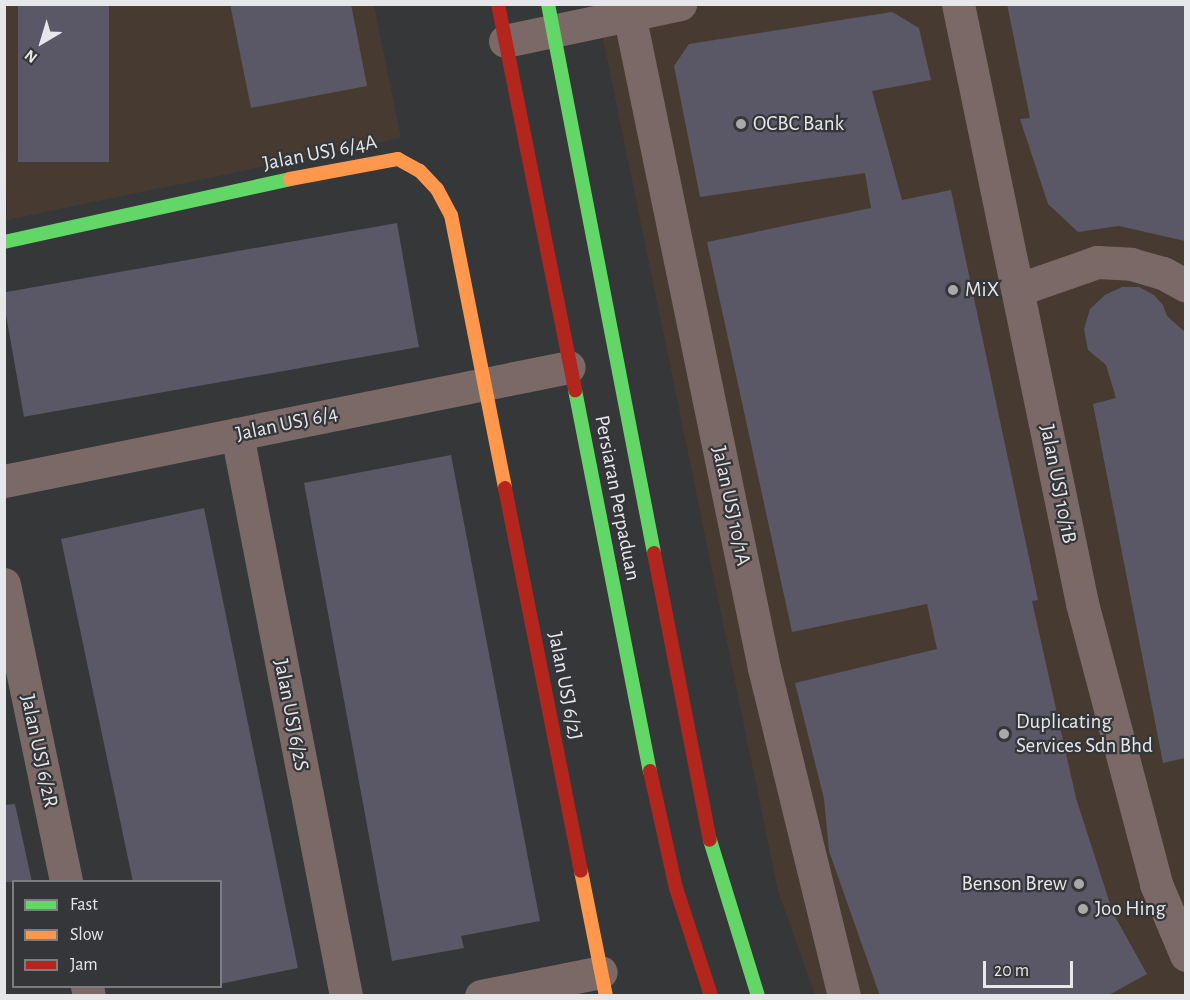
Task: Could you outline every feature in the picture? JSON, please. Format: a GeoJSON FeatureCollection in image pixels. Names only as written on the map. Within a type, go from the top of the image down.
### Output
{"type":"FeatureCollection","features":[{"type":"Feature","properties":{"kind":"main road","name":"Persiaran Perpaduan"},"geometry":{"type":"LineString","coordinates":[[498,4],[661,825],[676,888],[711,996]]}},
{"type":"Feature","properties":{"kind":"main road","name":"Persiaran Perpaduan"},"geometry":{"type":"LineString","coordinates":[[550,18],[707,829],[758,996]]}},
{"type":"Feature","properties":{"kind":"main road","name":"Jalan USJ 6/4A"},"geometry":{"type":"LineString","coordinates":[[4,242],[372,161],[398,159],[425,177],[451,215],[482,385]]}},
{"type":"Feature","properties":{"kind":"main road","name":"Jalan USJ 6/2J"},"geometry":{"type":"LineString","coordinates":[[482,385],[603,984]]}},
{"type":"Feature","properties":{"kind":"street"},"geometry":{"type":"LineString","coordinates":[[505,41],[550,18],[680,4]]}},
{"type":"Feature","properties":{"kind":"street","name":"Jalan USJ 10/1B"},"geometry":{"type":"LineString","coordinates":[[958,4],[1020,289],[1082,603],[1121,762],[1156,884],[1185,955]]}},
{"type":"Feature","properties":{"kind":"street","name":"Jalan USJ 10/1A"},"geometry":{"type":"LineString","coordinates":[[628,9],[764,668],[844,996]]}},
{"type":"Feature","properties":{"kind":"street"},"geometry":{"type":"LineString","coordinates":[[1020,289],[1097,262],[1152,270],[1185,286]]}},
{"type":"Feature","properties":{"kind":"street","name":"Jalan USJ 6/4"},"geometry":{"type":"LineString","coordinates":[[4,481],[569,367]]}},
{"type":"Feature","properties":{"kind":"street","name":"Jalan USJ 6/2S"},"geometry":{"type":"LineString","coordinates":[[237,435],[345,996]]}},
{"type":"Feature","properties":{"kind":"street","name":"Jalan USJ 6/2R"},"geometry":{"type":"LineString","coordinates":[[4,584],[66,880]]}},
{"type":"Feature","properties":{"kind":"street"},"geometry":{"type":"LineString","coordinates":[[481,996],[603,984]]}},
{"type":"Feature","properties":{"kind":"shaded area"},"geometry":{"type":"Polygon","coordinates":[[[4,5],[374,5],[401,138],[7,220],[4,5]]]}},
{"type":"Feature","properties":{"kind":"shaded area"},"geometry":{"type":"Polygon","coordinates":[[[596,5],[1185,5],[1185,995],[815,995],[778,891],[596,5]]]}},
{"type":"Feature","properties":{"kind":"building"},"geometry":{"type":"Polygon","coordinates":[[[18,4],[109,4],[109,162],[18,162],[18,4]]]}},
{"type":"Feature","properties":{"kind":"building"},"geometry":{"type":"Polygon","coordinates":[[[230,4],[351,4],[367,86],[251,108],[230,4]]]}},
{"type":"Feature","properties":{"kind":"building"},"geometry":{"type":"Polygon","coordinates":[[[1007,4],[1185,4],[1185,241],[1119,226],[1078,232],[1048,204],[1020,119],[1030,118],[1007,4]]]}},
{"type":"Feature","properties":{"kind":"building"},"geometry":{"type":"Polygon","coordinates":[[[892,12],[919,28],[931,80],[872,91],[902,200],[951,190],[1038,600],[1032,601],[1076,798],[1113,913],[1147,974],[1107,996],[880,996],[829,851],[824,799],[795,683],[937,649],[927,604],[792,632],[707,242],[871,208],[865,173],[700,197],[674,66],[689,44],[892,12]]]}},
{"type":"Feature","properties":{"kind":"building"},"geometry":{"type":"Polygon","coordinates":[[[397,223],[419,347],[24,417],[4,292],[397,223]]]}},
{"type":"Feature","properties":{"kind":"building"},"geometry":{"type":"Polygon","coordinates":[[[1122,287],[1139,287],[1154,295],[1163,305],[1167,316],[1185,332],[1185,758],[1163,763],[1093,404],[1116,398],[1106,365],[1088,350],[1084,329],[1090,309],[1105,295],[1122,287]]]}},
{"type":"Feature","properties":{"kind":"building"},"geometry":{"type":"Polygon","coordinates":[[[451,455],[540,921],[461,936],[464,948],[392,961],[304,483],[451,455]]]}},
{"type":"Feature","properties":{"kind":"building"},"geometry":{"type":"Polygon","coordinates":[[[204,508],[298,968],[222,984],[222,880],[133,880],[61,539],[204,508]]]}},
{"type":"Feature","properties":{"kind":"building"},"geometry":{"type":"Polygon","coordinates":[[[15,804],[32,880],[4,882],[4,805],[15,804]]]}},
{"type":"Feature","properties":{"kind":"traffic: fast"},"geometry":{"type":"LineString","coordinates":[[548,4],[654,553]]}},
{"type":"Feature","properties":{"kind":"traffic: fast"},"geometry":{"type":"LineString","coordinates":[[4,242],[290,179]]}},
{"type":"Feature","properties":{"kind":"traffic: fast"},"geometry":{"type":"LineString","coordinates":[[575,390],[650,771]]}},
{"type":"Feature","properties":{"kind":"traffic: fast"},"geometry":{"type":"LineString","coordinates":[[710,840],[758,996]]}},
{"type":"Feature","properties":{"kind":"traffic: slow"},"geometry":{"type":"LineString","coordinates":[[290,179],[398,159],[420,171],[437,189],[451,215],[505,488]]}},
{"type":"Feature","properties":{"kind":"traffic: slow"},"geometry":{"type":"LineString","coordinates":[[581,871],[606,996]]}},
{"type":"Feature","properties":{"kind":"traffic: jam"},"geometry":{"type":"LineString","coordinates":[[498,4],[575,390]]}},
{"type":"Feature","properties":{"kind":"traffic: jam"},"geometry":{"type":"LineString","coordinates":[[505,488],[581,871]]}},
{"type":"Feature","properties":{"kind":"traffic: jam"},"geometry":{"type":"LineString","coordinates":[[654,553],[710,840]]}},
{"type":"Feature","properties":{"kind":"traffic: jam"},"geometry":{"type":"LineString","coordinates":[[650,771],[676,888],[711,996]]}},
{"type":"Feature","properties":{"kind":"place","name":"OCBC Bank"},"geometry":{"type":"Point","coordinates":[741,124]}},
{"type":"Feature","properties":{"kind":"place","name":"MiX"},"geometry":{"type":"Point","coordinates":[953,290]}},
{"type":"Feature","properties":{"kind":"place","name":"Duplicating Services Sdn Bhd"},"geometry":{"type":"Point","coordinates":[1004,734]}},
{"type":"Feature","properties":{"kind":"place","name":"Benson Brew"},"geometry":{"type":"Point","coordinates":[1079,884]}},
{"type":"Feature","properties":{"kind":"place","name":"Joo Hing"},"geometry":{"type":"Point","coordinates":[1083,909]}}]}
